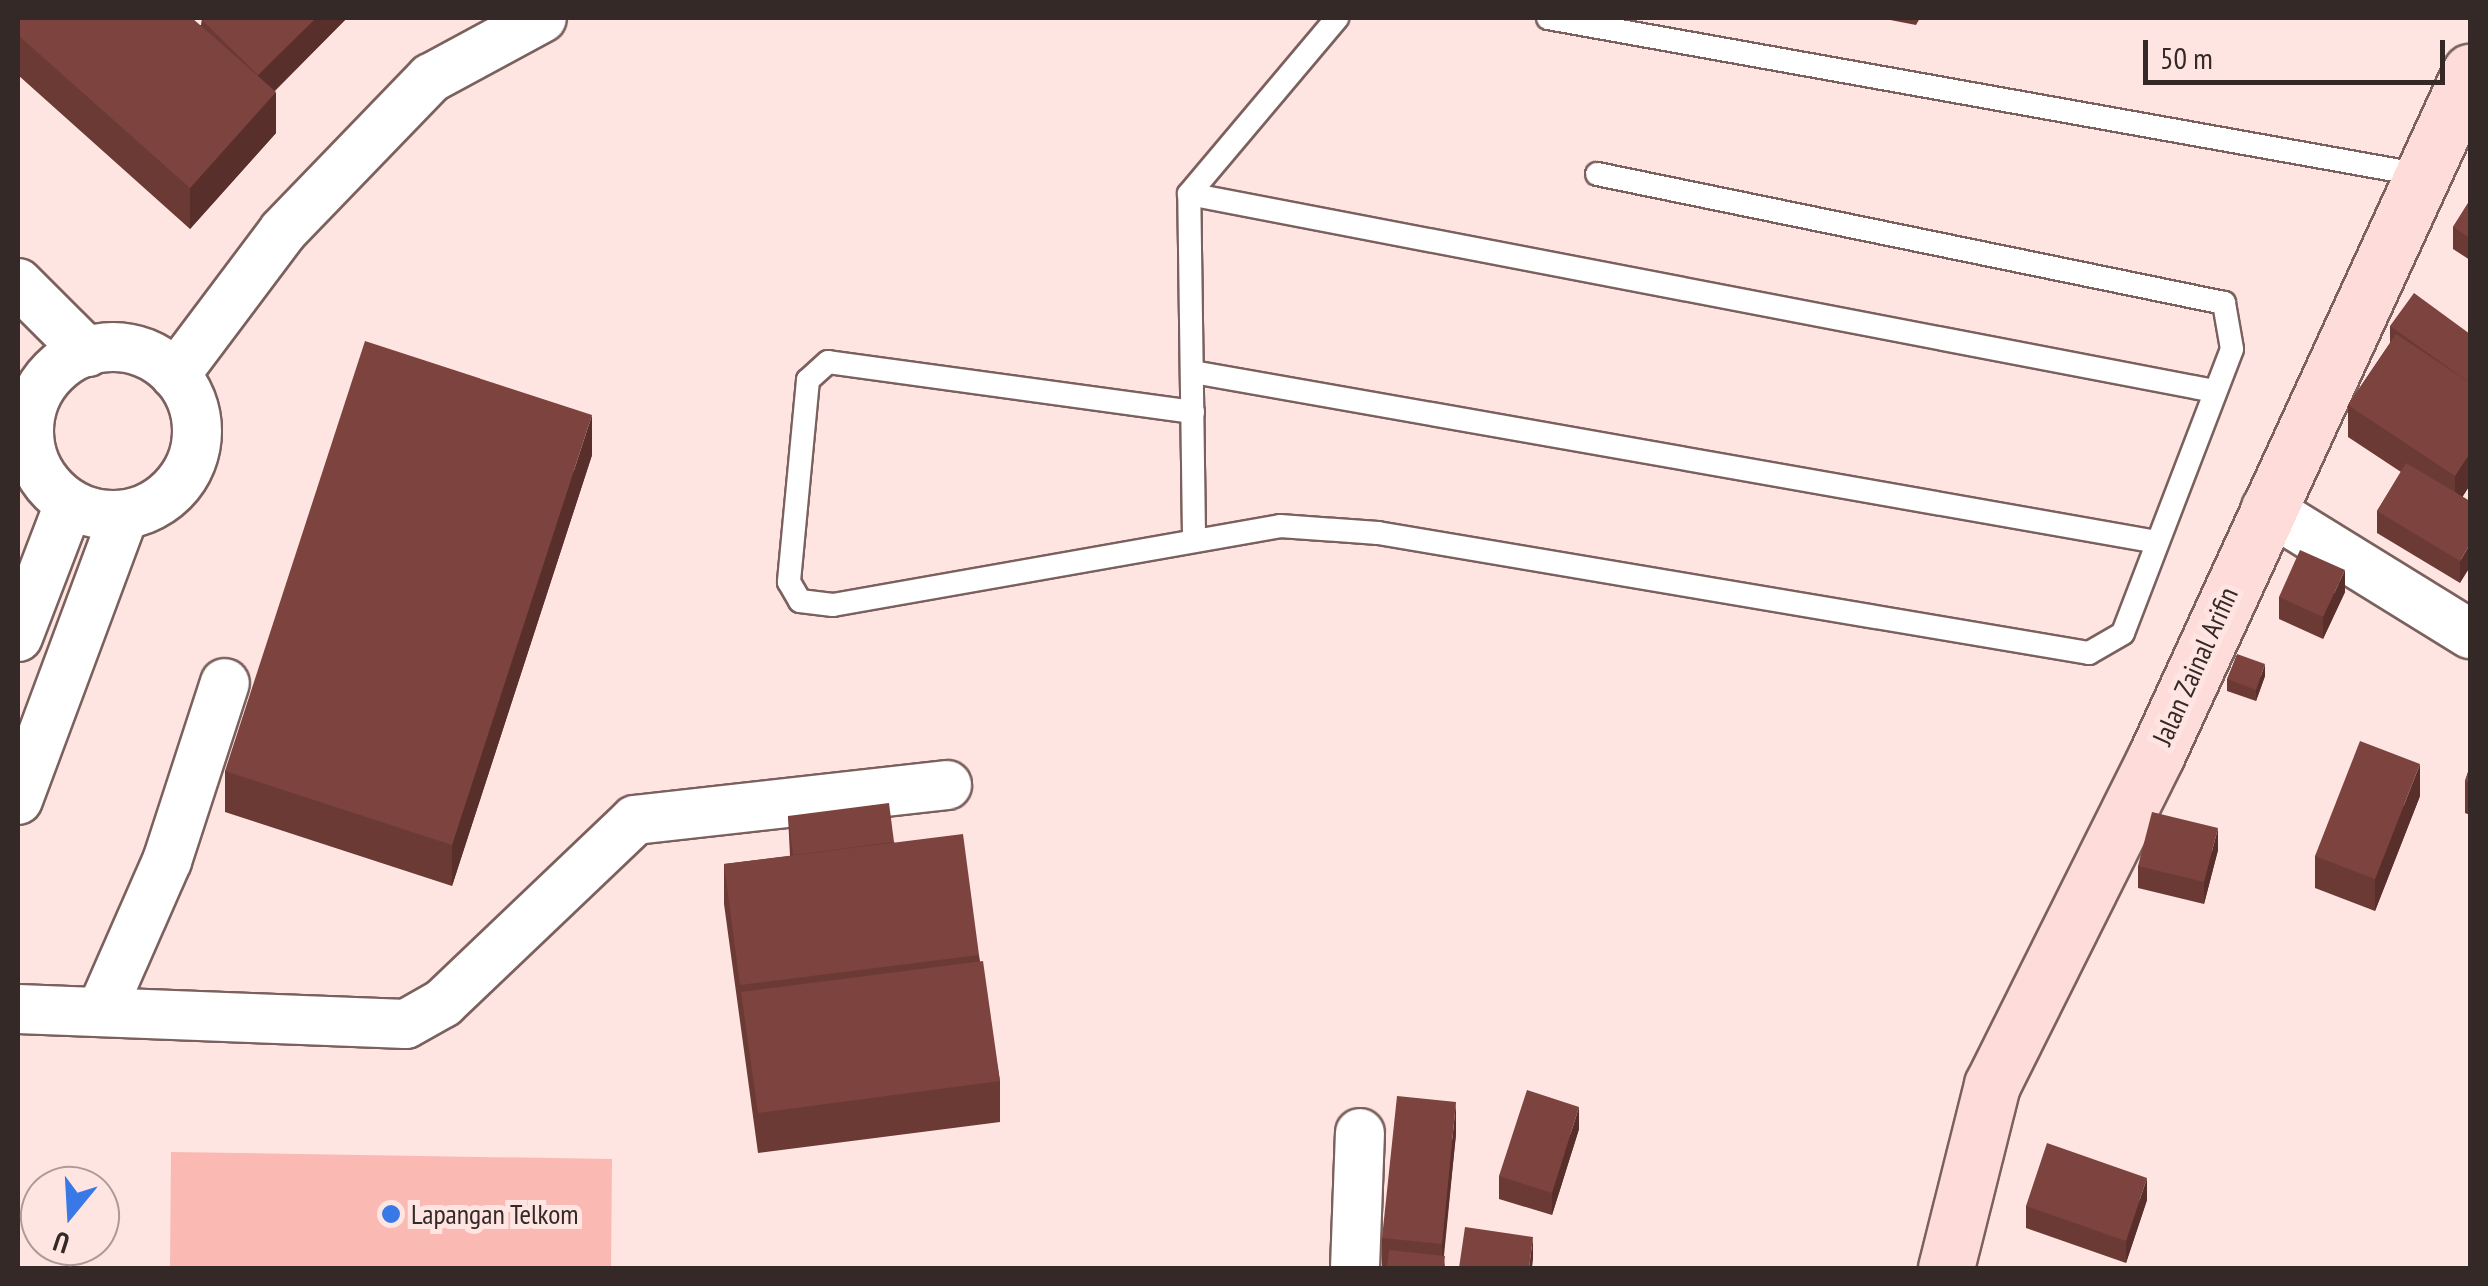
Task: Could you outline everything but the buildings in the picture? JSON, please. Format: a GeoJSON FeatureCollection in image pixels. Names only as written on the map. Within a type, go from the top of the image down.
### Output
{"type":"FeatureCollection","features":[{"type":"Feature","properties":{"kind":"main road","name":"Jalan Zainal Arifin"},"geometry":{"type":"LineString","coordinates":[[1946,1268],[1992,1085],[2470,72]]}},
{"type":"Feature","properties":{"kind":"street"},"geometry":{"type":"LineString","coordinates":[[175,374],[283,232],[478,30],[542,18]]}},
{"type":"Feature","properties":{"kind":"street"},"geometry":{"type":"LineString","coordinates":[[18,284],[86,352]]}},
{"type":"Feature","properties":{"kind":"street"},"geometry":{"type":"LineString","coordinates":[[134,350],[175,374],[191,400],[192,460],[153,506],[124,515],[69,504],[30,452],[29,378],[86,352],[134,350]]}},
{"type":"Feature","properties":{"kind":"street"},"geometry":{"type":"LineString","coordinates":[[18,637],[69,504]]}},
{"type":"Feature","properties":{"kind":"street"},"geometry":{"type":"LineString","coordinates":[[2266,508],[2470,634]]}},
{"type":"Feature","properties":{"kind":"street"},"geometry":{"type":"LineString","coordinates":[[18,800],[124,515]]}},
{"type":"Feature","properties":{"kind":"street"},"geometry":{"type":"LineString","coordinates":[[102,1009],[167,862],[225,683]]}},
{"type":"Feature","properties":{"kind":"street"},"geometry":{"type":"LineString","coordinates":[[18,1009],[102,1009],[406,1024],[443,1004],[634,820],[947,785]]}},
{"type":"Feature","properties":{"kind":"street"},"geometry":{"type":"LineString","coordinates":[[1355,1268],[1360,1133]]}},
{"type":"Feature","properties":{"kind":"lane"},"geometry":{"type":"LineString","coordinates":[[1194,534],[1189,194],[1337,18]]}},
{"type":"Feature","properties":{"kind":"lane"},"geometry":{"type":"LineString","coordinates":[[1548,18],[2422,175]]}},
{"type":"Feature","properties":{"kind":"lane"},"geometry":{"type":"LineString","coordinates":[[1193,412],[828,362],[808,380],[788,582],[800,601],[833,604],[1194,534],[1280,526],[1378,533],[2089,653],[2122,633],[2232,349],[2224,303],[1597,174]]}},
{"type":"Feature","properties":{"kind":"lane"},"geometry":{"type":"LineString","coordinates":[[1189,194],[2214,392]]}},
{"type":"Feature","properties":{"kind":"lane"},"geometry":{"type":"LineString","coordinates":[[1193,372],[2157,542]]}},
{"type":"Feature","properties":{"kind":"shaded area","name":"Lapangan Telkom"},"geometry":{"type":"Polygon","coordinates":[[[171,1152],[612,1159],[611,1268],[170,1268],[171,1152]]]}},
{"type":"Feature","properties":{"kind":"place","name":"Lapangan Telkom"},"geometry":{"type":"Point","coordinates":[391,1214]}}]}
